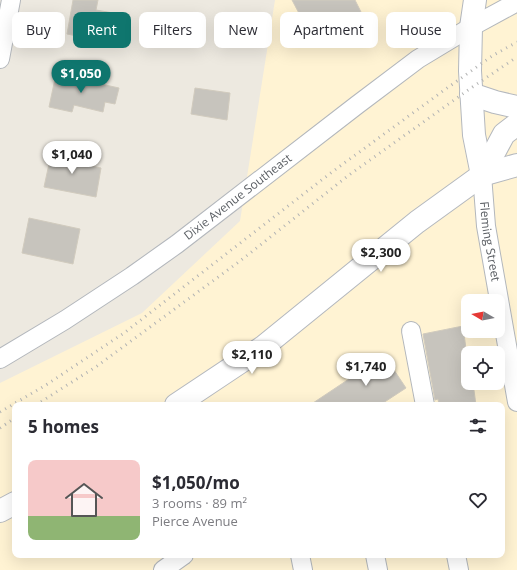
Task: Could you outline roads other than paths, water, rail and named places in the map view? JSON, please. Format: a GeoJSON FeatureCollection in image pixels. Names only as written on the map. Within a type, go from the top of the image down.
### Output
{"type":"FeatureCollection","features":[{"type":"Feature","properties":{"kind":"main road"},"geometry":{"type":"LineString","coordinates":[[476,0],[471,27],[470,71],[474,135],[482,175]]}},
{"type":"Feature","properties":{"kind":"main road"},"geometry":{"type":"LineString","coordinates":[[471,94],[517,107]]}},
{"type":"Feature","properties":{"kind":"main road"},"geometry":{"type":"LineString","coordinates":[[482,175],[504,134],[517,124]]}},
{"type":"Feature","properties":{"kind":"main road"},"geometry":{"type":"LineString","coordinates":[[180,402],[263,347],[417,222],[482,175],[517,166]]}},
{"type":"Feature","properties":{"kind":"main road"},"geometry":{"type":"LineString","coordinates":[[0,511],[12,505]]}},
{"type":"Feature","properties":{"kind":"street"},"geometry":{"type":"LineString","coordinates":[[0,58],[2,34],[11,0]]}},
{"type":"Feature","properties":{"kind":"street","name":"Dixie Avenue Southeast"},"geometry":{"type":"LineString","coordinates":[[0,359],[65,320],[138,272],[177,244],[418,59],[471,27],[517,2]]}},
{"type":"Feature","properties":{"kind":"street","name":"Fleming Street"},"geometry":{"type":"LineString","coordinates":[[482,175],[486,226],[517,402]]}},
{"type":"Feature","properties":{"kind":"street"},"geometry":{"type":"LineString","coordinates":[[411,331],[423,402]]}},
{"type":"Feature","properties":{"kind":"street"},"geometry":{"type":"LineString","coordinates":[[163,570],[180,558]]}},
{"type":"Feature","properties":{"kind":"street"},"geometry":{"type":"LineString","coordinates":[[301,558],[303,570]]}},
{"type":"Feature","properties":{"kind":"street"},"geometry":{"type":"LineString","coordinates":[[376,558],[378,570]]}},
{"type":"Feature","properties":{"kind":"street"},"geometry":{"type":"LineString","coordinates":[[457,558],[460,570]]}},
{"type":"Feature","properties":{"kind":"railway"},"geometry":{"type":"LineString","coordinates":[[17,402],[46,385],[124,333],[332,172],[492,56],[517,42]]}},
{"type":"Feature","properties":{"kind":"railway"},"geometry":{"type":"LineString","coordinates":[[41,402],[97,366],[240,261],[349,175],[517,57]]}},
{"type":"Feature","properties":{"kind":"railway"},"geometry":{"type":"LineString","coordinates":[[0,412],[12,405]]}},
{"type":"Feature","properties":{"kind":"railway"},"geometry":{"type":"LineString","coordinates":[[0,428],[12,420]]}}]}
